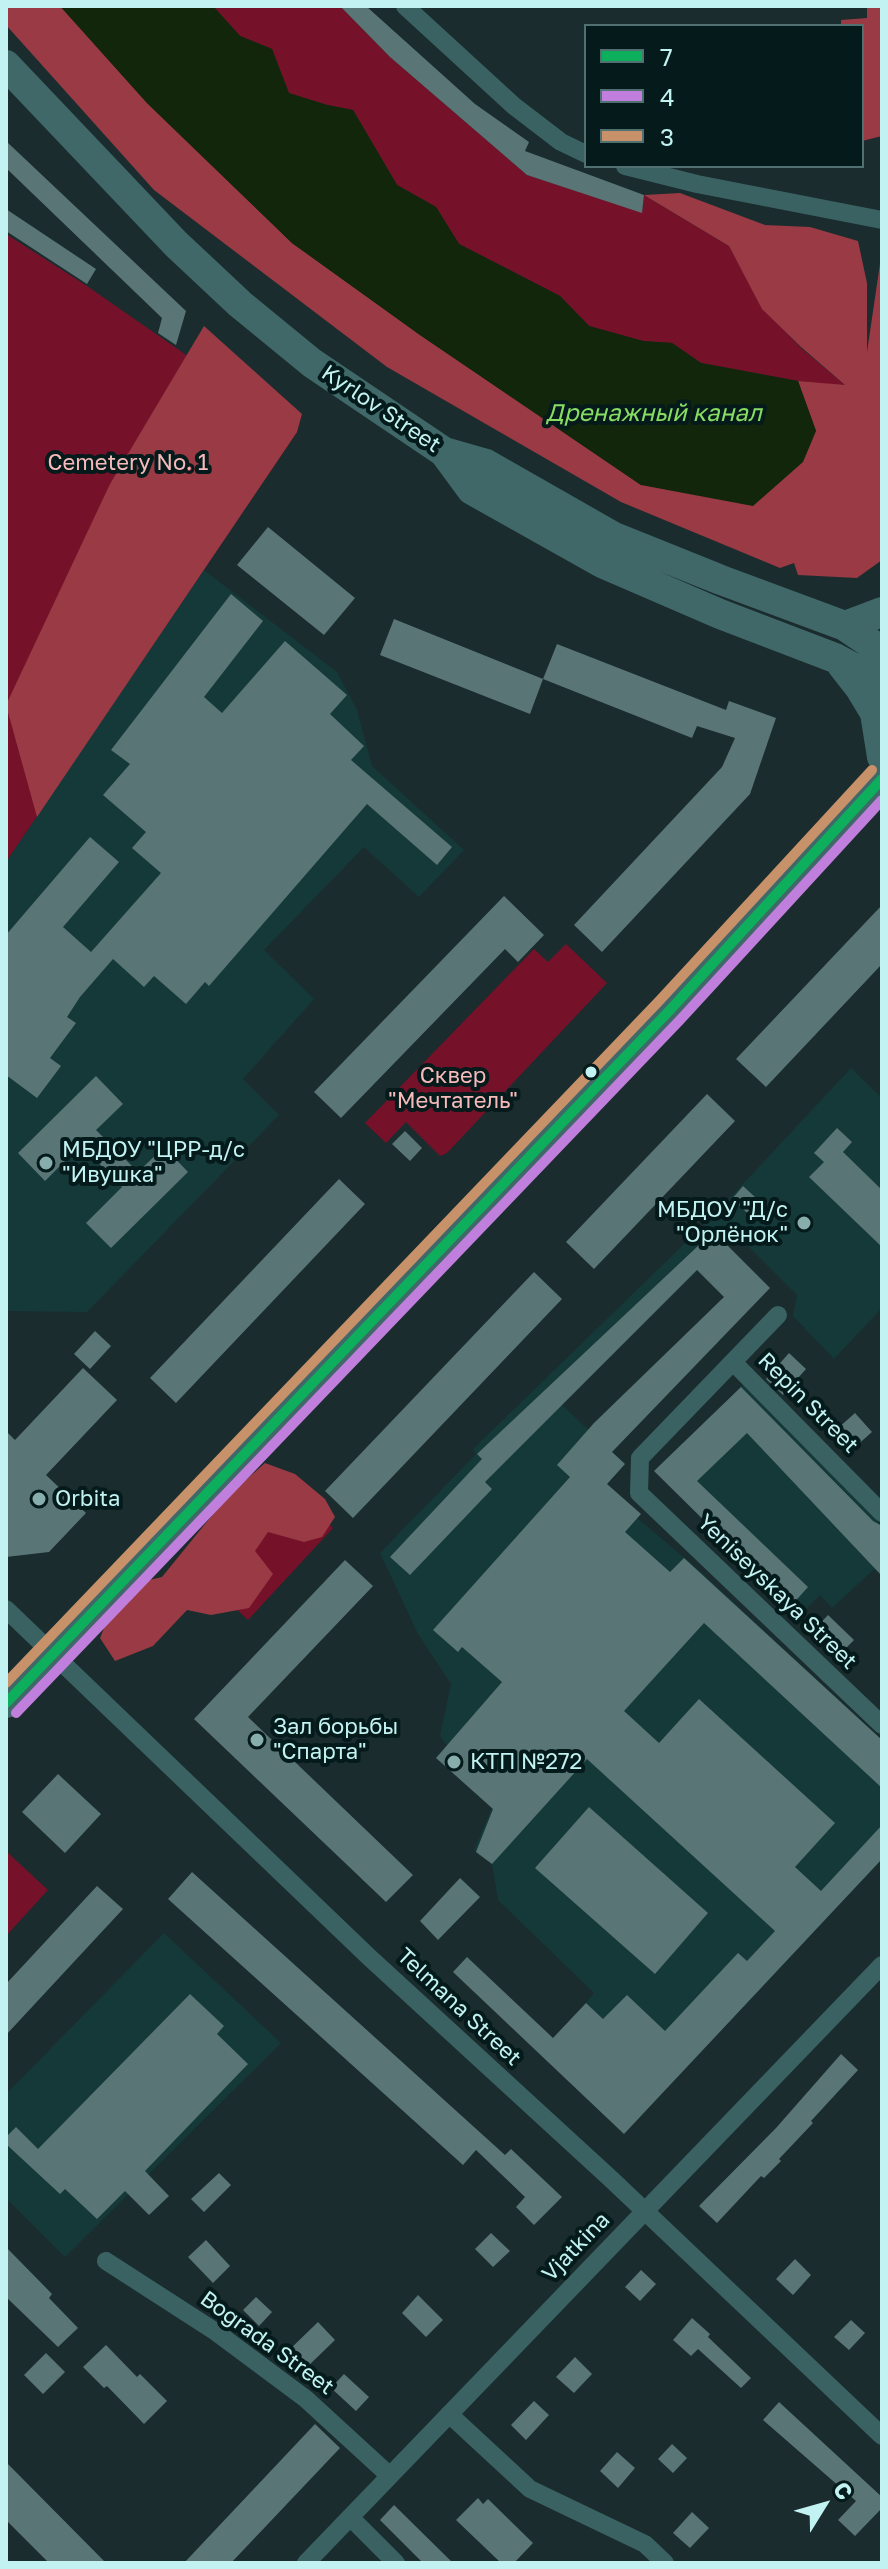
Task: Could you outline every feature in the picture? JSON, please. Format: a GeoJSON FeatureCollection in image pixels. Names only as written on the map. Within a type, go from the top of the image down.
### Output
{"type":"FeatureCollection","features":[{"type":"Feature","properties":{"kind":"main road","name":"Kyrlov Street"},"geometry":{"type":"LineString","coordinates":[[6,65],[176,244],[240,304],[312,363],[444,452],[486,464],[614,537],[845,626],[882,651]]}},
{"type":"Feature","properties":{"kind":"main road","name":"Kyrlov Street"},"geometry":{"type":"LineString","coordinates":[[444,452],[472,490],[602,563],[720,614],[835,658],[882,683]]}},
{"type":"Feature","properties":{"kind":"main road"},"geometry":{"type":"LineString","coordinates":[[845,626],[882,612]]}},
{"type":"Feature","properties":{"kind":"main road"},"geometry":{"type":"LineString","coordinates":[[835,658],[860,688],[875,713],[882,757]]}},
{"type":"Feature","properties":{"kind":"main road"},"geometry":{"type":"LineString","coordinates":[[6,1703],[670,1010],[882,779]]}},
{"type":"Feature","properties":{"kind":"street"},"geometry":{"type":"LineString","coordinates":[[405,6],[514,106],[561,142],[584,153]]}},
{"type":"Feature","properties":{"kind":"street"},"geometry":{"type":"LineString","coordinates":[[633,168],[697,184],[882,220]]}},
{"type":"Feature","properties":{"kind":"street","name":"Repin Street"},"geometry":{"type":"LineString","coordinates":[[639,1493],[640,1458],[778,1315]]}},
{"type":"Feature","properties":{"kind":"street","name":"Repin Street"},"geometry":{"type":"LineString","coordinates":[[733,1362],[882,1513]]}},
{"type":"Feature","properties":{"kind":"street","name":"Yeniseyskaya Street"},"geometry":{"type":"LineString","coordinates":[[639,1493],[882,1725]]}},
{"type":"Feature","properties":{"kind":"street","name":"Telmana Street"},"geometry":{"type":"LineString","coordinates":[[6,1609],[369,1957],[882,2436]]}},
{"type":"Feature","properties":{"kind":"street","name":"Vjatkina"},"geometry":{"type":"LineString","coordinates":[[306,2563],[882,1965]]}},
{"type":"Feature","properties":{"kind":"street","name":"Bograda Street"},"geometry":{"type":"LineString","coordinates":[[106,2261],[216,2332],[306,2399],[390,2476]]}},
{"type":"Feature","properties":{"kind":"street"},"geometry":{"type":"LineString","coordinates":[[449,2414],[530,2489],[645,2544],[665,2563]]}},
{"type":"Feature","properties":{"kind":"street"},"geometry":{"type":"LineString","coordinates":[[350,2517],[396,2563]]}},
{"type":"Feature","properties":{"kind":"shaded area"},"geometry":{"type":"Polygon","coordinates":[[[204,570],[337,672],[357,710],[372,766],[464,850],[419,897],[364,847],[264,950],[314,999],[243,1079],[279,1115],[87,1312],[6,1311],[6,862],[204,570]]]}},
{"type":"Feature","properties":{"kind":"shaded area"},"geometry":{"type":"Polygon","coordinates":[[[851,1068],[882,1098],[882,1308],[834,1359],[793,1316],[797,1295],[735,1233],[562,1405],[625,1464],[603,1489],[702,1573],[882,1740],[882,1859],[671,2084],[586,2003],[594,1993],[498,1900],[492,1864],[474,1850],[492,1808],[440,1736],[451,1684],[418,1634],[380,1553],[476,1454],[473,1449],[716,1213],[851,1068]]]}},
{"type":"Feature","properties":{"kind":"shaded area"},"geometry":{"type":"Polygon","coordinates":[[[745,1383],[882,1526],[882,1562],[832,1608],[820,1595],[799,1616],[654,1471],[745,1383]]]}},
{"type":"Feature","properties":{"kind":"shaded area"},"geometry":{"type":"Polygon","coordinates":[[[164,1933],[281,2043],[65,2257],[6,2198],[6,2094],[164,1933]]]}},
{"type":"Feature","properties":{"kind":"green space"},"geometry":{"type":"Polygon","coordinates":[[[6,6],[60,6],[147,103],[292,243],[420,335],[641,485],[816,431],[798,381],[845,385],[762,309],[729,246],[644,195],[680,193],[765,225],[810,227],[858,241],[867,283],[867,352],[882,250],[882,560],[857,578],[798,575],[794,563],[780,568],[621,502],[387,367],[154,190],[6,25],[6,6]]]}},
{"type":"Feature","properties":{"kind":"green space"},"geometry":{"type":"Polygon","coordinates":[[[213,6],[340,6],[390,57],[527,175],[642,212],[644,195],[729,246],[763,309],[801,348],[846,386],[798,381],[701,363],[672,343],[643,341],[589,326],[560,296],[459,244],[436,207],[397,185],[353,110],[288,93],[272,49],[240,36],[213,6]]]}},
{"type":"Feature","properties":{"kind":"green space"},"geometry":{"type":"Polygon","coordinates":[[[867,6],[882,6],[882,136],[864,140],[864,24],[841,24],[841,20],[867,18],[867,6]]]}},
{"type":"Feature","properties":{"kind":"green space","name":"Cemetery No. 1"},"geometry":{"type":"Polygon","coordinates":[[[6,234],[87,286],[297,432],[6,862],[6,234]]]}},
{"type":"Feature","properties":{"kind":"green space"},"geometry":{"type":"Polygon","coordinates":[[[204,326],[302,414],[297,432],[37,817],[6,705],[110,484],[204,326]]]}},
{"type":"Feature","properties":{"kind":"green space","name":"Сквер \"Мечтатель\""},"geometry":{"type":"Polygon","coordinates":[[[566,944],[607,983],[447,1153],[440,1156],[406,1122],[386,1143],[365,1123],[534,949],[548,962],[566,944]]]}},
{"type":"Feature","properties":{"kind":"green space"},"geometry":{"type":"Polygon","coordinates":[[[265,1463],[295,1474],[325,1499],[335,1517],[322,1537],[304,1542],[268,1532],[255,1551],[273,1574],[249,1608],[211,1615],[187,1610],[153,1646],[115,1661],[100,1638],[118,1594],[136,1583],[162,1577],[227,1497],[265,1463]]]}},
{"type":"Feature","properties":{"kind":"green space"},"geometry":{"type":"Polygon","coordinates":[[[299,1496],[333,1528],[248,1620],[214,1588],[299,1496]]]}},
{"type":"Feature","properties":{"kind":"green space"},"geometry":{"type":"Polygon","coordinates":[[[6,1851],[48,1890],[6,1936],[6,1851]]]}},
{"type":"Feature","properties":{"kind":"water","name":"Дренажный канал"},"geometry":{"type":"Polygon","coordinates":[[[60,6],[213,6],[240,36],[272,49],[289,93],[353,110],[397,185],[436,207],[459,244],[560,296],[589,326],[643,341],[672,343],[701,363],[798,381],[816,431],[803,462],[753,506],[641,485],[420,335],[292,243],[147,103],[60,6]]]}},
{"type":"Feature","properties":{"kind":"building"},"geometry":{"type":"Polygon","coordinates":[[[340,6],[366,6],[475,104],[529,142],[525,151],[644,195],[642,213],[527,175],[390,57],[340,6]]]}},
{"type":"Feature","properties":{"kind":"building"},"geometry":{"type":"Polygon","coordinates":[[[6,141],[186,311],[176,345],[158,333],[162,318],[6,168],[6,141]]]}},
{"type":"Feature","properties":{"kind":"building"},"geometry":{"type":"Polygon","coordinates":[[[6,209],[96,269],[87,284],[6,231],[6,209]]]}},
{"type":"Feature","properties":{"kind":"building"},"geometry":{"type":"Polygon","coordinates":[[[268,527],[355,598],[324,635],[237,565],[268,527]]]}},
{"type":"Feature","properties":{"kind":"building"},"geometry":{"type":"Polygon","coordinates":[[[231,594],[263,621],[204,697],[222,713],[285,641],[347,695],[330,714],[364,746],[351,760],[452,847],[437,865],[367,804],[209,986],[205,982],[186,1004],[154,976],[144,987],[113,959],[67,1017],[76,1023],[50,1058],[61,1066],[37,1098],[6,1075],[6,935],[90,837],[119,862],[63,927],[91,952],[161,873],[132,848],[146,832],[103,795],[130,764],[111,750],[231,594]]]}},
{"type":"Feature","properties":{"kind":"building"},"geometry":{"type":"Polygon","coordinates":[[[394,619],[543,679],[530,714],[380,655],[394,619]]]}},
{"type":"Feature","properties":{"kind":"building"},"geometry":{"type":"Polygon","coordinates":[[[557,644],[726,710],[729,701],[776,718],[750,794],[602,952],[574,925],[722,767],[735,738],[697,726],[692,738],[543,679],[557,644]]]}},
{"type":"Feature","properties":{"kind":"building"},"geometry":{"type":"Polygon","coordinates":[[[504,896],[544,935],[518,962],[505,949],[341,1118],[314,1092],[504,896]]]}},
{"type":"Feature","properties":{"kind":"building"},"geometry":{"type":"Polygon","coordinates":[[[882,905],[882,964],[766,1087],[736,1059],[882,905]]]}},
{"type":"Feature","properties":{"kind":"building","name":"МБДОУ \"ЦРР-д/с \"Ивушка\""},"geometry":{"type":"Polygon","coordinates":[[[96,1076],[123,1104],[96,1130],[138,1172],[164,1147],[188,1172],[111,1248],[86,1223],[122,1187],[81,1145],[45,1181],[18,1153],[96,1076]]]}},
{"type":"Feature","properties":{"kind":"building"},"geometry":{"type":"Polygon","coordinates":[[[707,1094],[735,1121],[594,1269],[566,1242],[707,1094]]]}},
{"type":"Feature","properties":{"kind":"building"},"geometry":{"type":"Polygon","coordinates":[[[837,1128],[852,1142],[843,1152],[882,1190],[882,1247],[809,1177],[824,1162],[814,1153],[837,1128]]]}},
{"type":"Feature","properties":{"kind":"building"},"geometry":{"type":"Polygon","coordinates":[[[405,1131],[422,1148],[410,1161],[392,1144],[405,1131]]]}},
{"type":"Feature","properties":{"kind":"building"},"geometry":{"type":"Polygon","coordinates":[[[339,1179],[365,1204],[176,1403],[150,1378],[339,1179]]]}},
{"type":"Feature","properties":{"kind":"building"},"geometry":{"type":"Polygon","coordinates":[[[743,1186],[767,1208],[755,1220],[732,1199],[743,1186]]]}},
{"type":"Feature","properties":{"kind":"building"},"geometry":{"type":"Polygon","coordinates":[[[716,1229],[728,1240],[725,1243],[770,1288],[612,1452],[625,1464],[607,1484],[641,1514],[625,1532],[670,1572],[684,1558],[882,1740],[882,1788],[704,1623],[624,1711],[659,1743],[699,1699],[835,1823],[795,1867],[821,1891],[882,1825],[882,1859],[624,2134],[453,1972],[467,1957],[553,2038],[586,2003],[603,2019],[627,1995],[665,2031],[738,1953],[747,1961],[775,1931],[587,1759],[492,1864],[476,1852],[493,1809],[436,1758],[502,1682],[462,1647],[458,1652],[433,1630],[570,1477],[557,1465],[594,1423],[724,1297],[697,1270],[485,1482],[492,1489],[410,1575],[390,1557],[482,1459],[477,1454],[716,1229]]]}},
{"type":"Feature","properties":{"kind":"building"},"geometry":{"type":"Polygon","coordinates":[[[534,1272],[562,1299],[353,1518],[325,1491],[534,1272]]]}},
{"type":"Feature","properties":{"kind":"building"},"geometry":{"type":"Polygon","coordinates":[[[95,1331],[111,1346],[90,1369],[74,1354],[95,1331]]]}},
{"type":"Feature","properties":{"kind":"building"},"geometry":{"type":"Polygon","coordinates":[[[789,1353],[806,1369],[783,1395],[766,1379],[789,1353]]]}},
{"type":"Feature","properties":{"kind":"building"},"geometry":{"type":"Polygon","coordinates":[[[83,1368],[117,1400],[46,1475],[86,1513],[49,1552],[6,1557],[6,1431],[15,1440],[83,1368]]]}},
{"type":"Feature","properties":{"kind":"building"},"geometry":{"type":"Polygon","coordinates":[[[741,1387],[873,1521],[882,1526],[882,1576],[747,1433],[697,1481],[808,1587],[791,1606],[654,1471],[741,1387]]]}},
{"type":"Feature","properties":{"kind":"building"},"geometry":{"type":"Polygon","coordinates":[[[855,1413],[872,1432],[854,1448],[837,1429],[855,1413]]]}},
{"type":"Feature","properties":{"kind":"building"},"geometry":{"type":"Polygon","coordinates":[[[345,1560],[373,1586],[248,1717],[413,1875],[386,1902],[194,1719],[345,1560]]]}},
{"type":"Feature","properties":{"kind":"building"},"geometry":{"type":"Polygon","coordinates":[[[828,1615],[854,1640],[839,1655],[814,1630],[828,1615]]]}},
{"type":"Feature","properties":{"kind":"building"},"geometry":{"type":"Polygon","coordinates":[[[58,1774],[101,1814],[65,1853],[22,1812],[58,1774]]]}},
{"type":"Feature","properties":{"kind":"building"},"geometry":{"type":"Polygon","coordinates":[[[589,1807],[708,1913],[655,1974],[535,1868],[589,1807]]]}},
{"type":"Feature","properties":{"kind":"building"},"geometry":{"type":"Polygon","coordinates":[[[192,1872],[505,2155],[511,2149],[562,2197],[534,2225],[516,2207],[525,2197],[476,2150],[463,2165],[168,1899],[192,1872]]]}},
{"type":"Feature","properties":{"kind":"building"},"geometry":{"type":"Polygon","coordinates":[[[460,1878],[480,1897],[438,1940],[420,1921],[460,1878]]]}},
{"type":"Feature","properties":{"kind":"building"},"geometry":{"type":"Polygon","coordinates":[[[97,1886],[123,1909],[6,2035],[6,1984],[97,1886]]]}},
{"type":"Feature","properties":{"kind":"building"},"geometry":{"type":"Polygon","coordinates":[[[190,1994],[224,2026],[217,2034],[248,2064],[145,2171],[169,2196],[149,2215],[125,2191],[97,2219],[65,2189],[60,2194],[6,2144],[6,2137],[16,2127],[38,2149],[190,1994]]]}},
{"type":"Feature","properties":{"kind":"building"},"geometry":{"type":"Polygon","coordinates":[[[841,2054],[858,2070],[811,2121],[813,2123],[779,2159],[781,2161],[764,2178],[761,2176],[717,2223],[699,2206],[776,2128],[841,2054]]]}},
{"type":"Feature","properties":{"kind":"building"},"geometry":{"type":"Polygon","coordinates":[[[219,2173],[231,2185],[204,2212],[191,2199],[219,2173]]]}},
{"type":"Feature","properties":{"kind":"building"},"geometry":{"type":"Polygon","coordinates":[[[491,2233],[510,2251],[493,2267],[475,2249],[491,2233]]]}},
{"type":"Feature","properties":{"kind":"building"},"geometry":{"type":"Polygon","coordinates":[[[206,2240],[230,2266],[213,2283],[188,2257],[206,2240]]]}},
{"type":"Feature","properties":{"kind":"building"},"geometry":{"type":"Polygon","coordinates":[[[6,2247],[52,2294],[49,2298],[78,2328],[58,2347],[6,2297],[6,2247]]]}},
{"type":"Feature","properties":{"kind":"building"},"geometry":{"type":"Polygon","coordinates":[[[795,2259],[811,2275],[793,2295],[776,2279],[795,2259]]]}},
{"type":"Feature","properties":{"kind":"building"},"geometry":{"type":"Polygon","coordinates":[[[641,2270],[656,2284],[640,2301],[625,2287],[641,2270]]]}},
{"type":"Feature","properties":{"kind":"building"},"geometry":{"type":"Polygon","coordinates":[[[418,2295],[443,2320],[426,2337],[402,2313],[418,2295]]]}},
{"type":"Feature","properties":{"kind":"building"},"geometry":{"type":"Polygon","coordinates":[[[256,2297],[272,2312],[259,2326],[243,2310],[256,2297]]]}},
{"type":"Feature","properties":{"kind":"building"},"geometry":{"type":"Polygon","coordinates":[[[692,2318],[751,2378],[741,2388],[698,2349],[691,2356],[673,2340],[692,2318]]]}},
{"type":"Feature","properties":{"kind":"building"},"geometry":{"type":"Polygon","coordinates":[[[851,2320],[865,2333],[849,2350],[834,2337],[851,2320]]]}},
{"type":"Feature","properties":{"kind":"building"},"geometry":{"type":"Polygon","coordinates":[[[318,2322],[335,2340],[303,2371],[286,2353],[318,2322]]]}},
{"type":"Feature","properties":{"kind":"building"},"geometry":{"type":"Polygon","coordinates":[[[106,2345],[137,2377],[140,2374],[167,2401],[144,2424],[107,2386],[104,2388],[83,2367],[106,2345]]]}},
{"type":"Feature","properties":{"kind":"building"},"geometry":{"type":"Polygon","coordinates":[[[46,2353],[65,2372],[43,2394],[24,2375],[46,2353]]]}},
{"type":"Feature","properties":{"kind":"building"},"geometry":{"type":"Polygon","coordinates":[[[575,2357],[592,2374],[574,2393],[556,2377],[575,2357]]]}},
{"type":"Feature","properties":{"kind":"building"},"geometry":{"type":"Polygon","coordinates":[[[344,2374],[369,2397],[356,2411],[331,2388],[344,2374]]]}},
{"type":"Feature","properties":{"kind":"building"},"geometry":{"type":"Polygon","coordinates":[[[534,2401],[549,2415],[526,2440],[511,2425],[534,2401]]]}},
{"type":"Feature","properties":{"kind":"building"},"geometry":{"type":"Polygon","coordinates":[[[779,2402],[882,2497],[882,2508],[855,2536],[838,2520],[856,2501],[763,2420],[779,2402]]]}},
{"type":"Feature","properties":{"kind":"building"},"geometry":{"type":"Polygon","coordinates":[[[315,2424],[340,2448],[231,2563],[184,2563],[315,2424]]]}},
{"type":"Feature","properties":{"kind":"building"},"geometry":{"type":"Polygon","coordinates":[[[672,2444],[687,2458],[673,2473],[658,2459],[672,2444]]]}},
{"type":"Feature","properties":{"kind":"building"},"geometry":{"type":"Polygon","coordinates":[[[617,2452],[635,2468],[618,2488],[600,2471],[617,2452]]]}},
{"type":"Feature","properties":{"kind":"building"},"geometry":{"type":"Polygon","coordinates":[[[6,2462],[106,2563],[49,2563],[6,2520],[6,2462]]]}},
{"type":"Feature","properties":{"kind":"building"},"geometry":{"type":"Polygon","coordinates":[[[478,2498],[483,2504],[488,2499],[533,2543],[514,2563],[501,2563],[456,2520],[478,2498]]]}},
{"type":"Feature","properties":{"kind":"building"},"geometry":{"type":"Polygon","coordinates":[[[394,2505],[453,2563],[423,2563],[380,2520],[394,2505]]]}},
{"type":"Feature","properties":{"kind":"building"},"geometry":{"type":"Polygon","coordinates":[[[692,2512],[709,2528],[690,2548],[673,2533],[692,2512]]]}},
{"type":"Feature","properties":{"kind":"transit line","name":"3"},"geometry":{"type":"LineString","coordinates":[[6,1683],[660,1000],[872,770]]}},
{"type":"Feature","properties":{"kind":"transit line","name":"7"},"geometry":{"type":"LineString","coordinates":[[6,1703],[670,1010],[882,779]]}},
{"type":"Feature","properties":{"kind":"transit line","name":"4"},"geometry":{"type":"LineString","coordinates":[[16,1713],[680,1020],[882,800]]}},
{"type":"Feature","properties":{"kind":"place","name":"МБДОУ \"ЦРР-д/с \"Ивушка\""},"geometry":{"type":"Point","coordinates":[46,1163]}},
{"type":"Feature","properties":{"kind":"place","name":"МБДОУ \"Д/с \"Орлёнок\""},"geometry":{"type":"Point","coordinates":[804,1223]}},
{"type":"Feature","properties":{"kind":"place","name":"Orbita"},"geometry":{"type":"Point","coordinates":[39,1499]}},
{"type":"Feature","properties":{"kind":"place","name":"Зал борьбы \"Спарта\""},"geometry":{"type":"Point","coordinates":[257,1740]}},
{"type":"Feature","properties":{"kind":"place","name":"КТП №272"},"geometry":{"type":"Point","coordinates":[454,1762]}}]}
